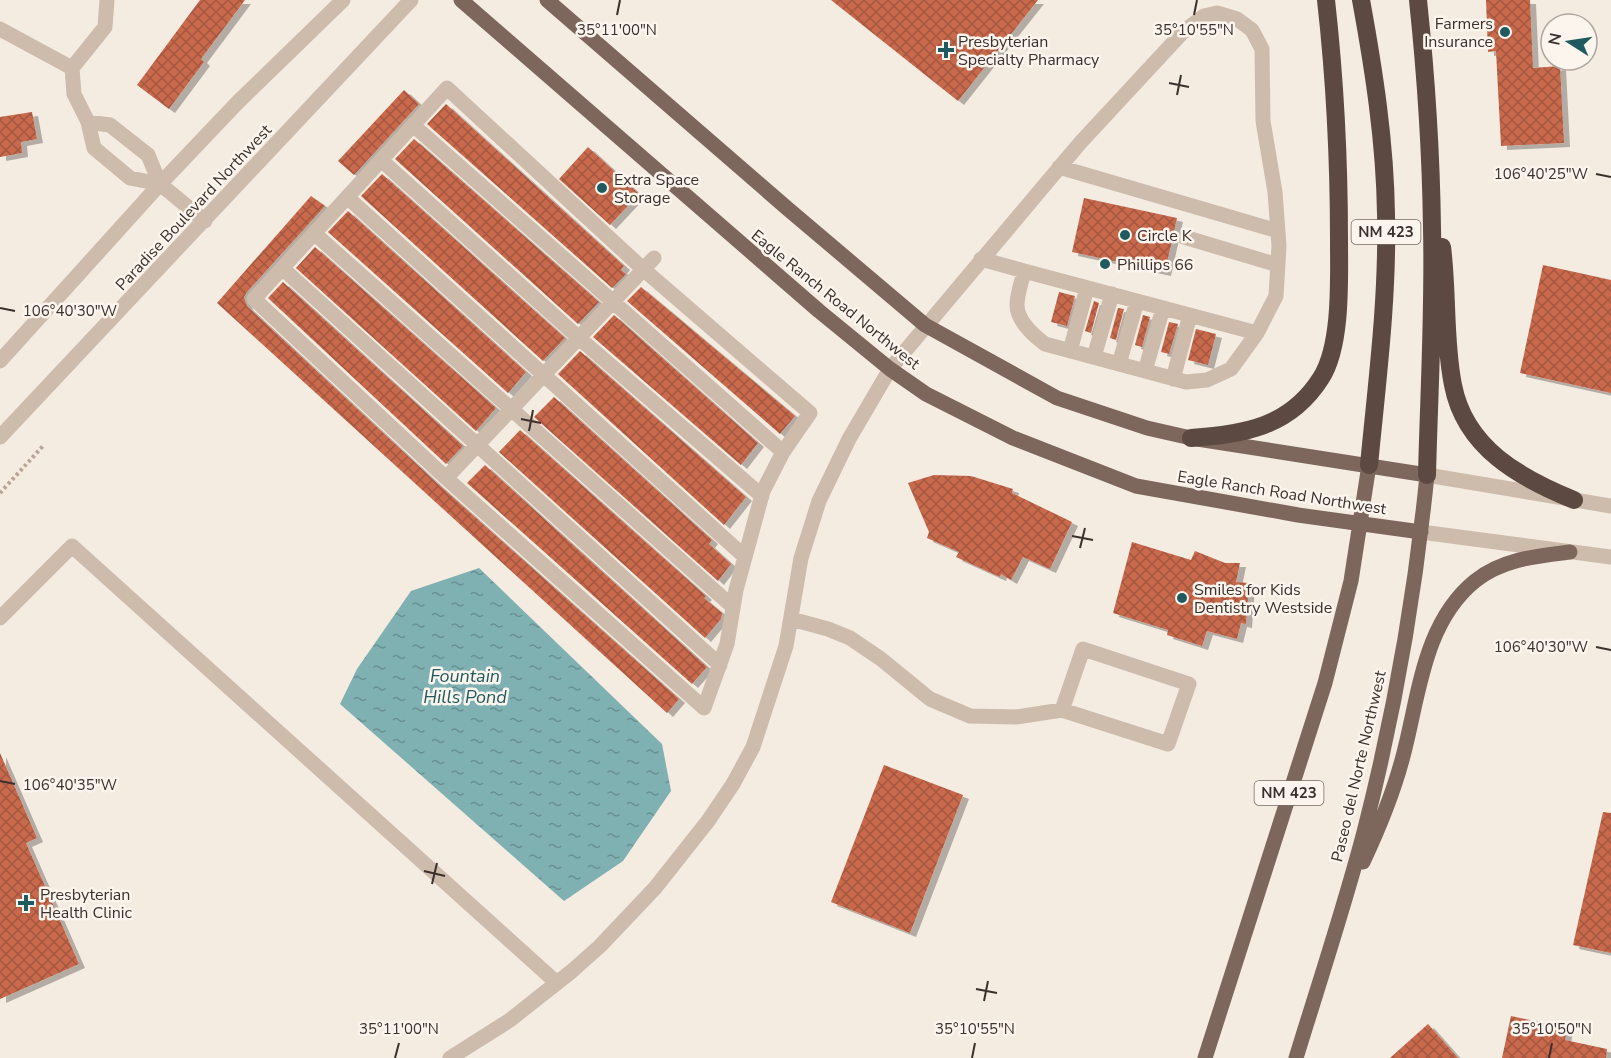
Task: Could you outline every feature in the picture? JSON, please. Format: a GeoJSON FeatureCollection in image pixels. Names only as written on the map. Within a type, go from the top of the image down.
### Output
{"type":"FeatureCollection","features":[{"type":"Feature","properties":{"kind":"highway"},"geometry":{"type":"LineString","coordinates":[[1191,438],[1256,430],[1281,418],[1305,399],[1322,376],[1334,345],[1339,286],[1339,173],[1332,51],[1326,0]]}},
{"type":"Feature","properties":{"kind":"highway","name":"NM 423"},"geometry":{"type":"LineString","coordinates":[[1361,0],[1382,135],[1386,214],[1385,289],[1369,465]]}},
{"type":"Feature","properties":{"kind":"highway","name":"NM 423"},"geometry":{"type":"LineString","coordinates":[[1418,0],[1427,95],[1432,229],[1432,344],[1427,475]]}},
{"type":"Feature","properties":{"kind":"highway"},"geometry":{"type":"LineString","coordinates":[[1427,95],[1444,262],[1453,387],[1464,416],[1479,440],[1498,460],[1542,487],[1574,500]]}},
{"type":"Feature","properties":{"kind":"main road","name":"Eagle Ranch Road Northwest"},"geometry":{"type":"LineString","coordinates":[[461,0],[810,304],[890,369],[926,394],[1013,438],[1136,486],[1298,514],[1421,532]]}},
{"type":"Feature","properties":{"kind":"main road"},"geometry":{"type":"LineString","coordinates":[[547,0],[926,325],[1057,398],[1147,428],[1191,438],[1427,475]]}},
{"type":"Feature","properties":{"kind":"main road","name":"NM 423"},"geometry":{"type":"LineString","coordinates":[[1205,1058],[1325,683],[1351,581],[1369,465]]}},
{"type":"Feature","properties":{"kind":"main road","name":"Paseo del Norte Northwest"},"geometry":{"type":"LineString","coordinates":[[1296,1058],[1364,833],[1382,756],[1421,532],[1427,475]]}},
{"type":"Feature","properties":{"kind":"main road"},"geometry":{"type":"LineString","coordinates":[[1341,912],[1389,805],[1427,655],[1442,623],[1458,599],[1475,580],[1497,567],[1529,557],[1570,552]]}},
{"type":"Feature","properties":{"kind":"street"},"geometry":{"type":"LineString","coordinates":[[107,0],[105,27],[72,68],[74,94],[88,122],[94,148],[130,178],[160,184]]}},
{"type":"Feature","properties":{"kind":"street"},"geometry":{"type":"LineString","coordinates":[[0,361],[160,184],[237,103],[343,0]]}},
{"type":"Feature","properties":{"kind":"street","name":"Paradise Boulevard Northwest"},"geometry":{"type":"LineString","coordinates":[[0,437],[411,0]]}},
{"type":"Feature","properties":{"kind":"street"},"geometry":{"type":"LineString","coordinates":[[450,1058],[510,1020],[600,946],[655,888],[708,821],[733,784],[753,747],[786,646],[801,558],[819,501],[849,439],[890,369],[1059,167],[1183,32],[1204,16],[1217,13],[1237,19],[1252,30],[1262,50],[1263,121],[1278,231],[1278,265],[1276,296],[1257,333],[1232,369],[1207,380],[1186,382],[1045,344],[1034,336],[1022,320],[1017,306],[1024,271]]}},
{"type":"Feature","properties":{"kind":"street"},"geometry":{"type":"LineString","coordinates":[[0,28],[72,68]]}},
{"type":"Feature","properties":{"kind":"street"},"geometry":{"type":"LineString","coordinates":[[447,88],[648,264],[810,413],[783,452],[762,496],[732,607],[727,644],[704,708],[446,478],[254,299],[413,125],[447,88]]}},
{"type":"Feature","properties":{"kind":"street"},"geometry":{"type":"LineString","coordinates":[[88,122],[110,125],[148,155],[160,184],[205,221]]}},
{"type":"Feature","properties":{"kind":"street"},"geometry":{"type":"LineString","coordinates":[[413,125],[783,452]]}},
{"type":"Feature","properties":{"kind":"street"},"geometry":{"type":"LineString","coordinates":[[381,160],[579,338],[762,496]]}},
{"type":"Feature","properties":{"kind":"street"},"geometry":{"type":"LineString","coordinates":[[1059,167],[1278,231]]}},
{"type":"Feature","properties":{"kind":"street"},"geometry":{"type":"LineString","coordinates":[[347,197],[745,557]]}},
{"type":"Feature","properties":{"kind":"street"},"geometry":{"type":"LineString","coordinates":[[314,233],[732,607]]}},
{"type":"Feature","properties":{"kind":"street"},"geometry":{"type":"LineString","coordinates":[[1184,237],[1278,265]]}},
{"type":"Feature","properties":{"kind":"street"},"geometry":{"type":"LineString","coordinates":[[981,259],[1257,333]]}},
{"type":"Feature","properties":{"kind":"street"},"geometry":{"type":"LineString","coordinates":[[446,478],[648,264]]}},
{"type":"Feature","properties":{"kind":"street"},"geometry":{"type":"LineString","coordinates":[[282,268],[720,665]]}},
{"type":"Feature","properties":{"kind":"street"},"geometry":{"type":"LineString","coordinates":[[1070,351],[1087,288]]}},
{"type":"Feature","properties":{"kind":"street"},"geometry":{"type":"LineString","coordinates":[[1094,357],[1112,294]]}},
{"type":"Feature","properties":{"kind":"street"},"geometry":{"type":"LineString","coordinates":[[1119,364],[1137,301]]}},
{"type":"Feature","properties":{"kind":"street"},"geometry":{"type":"LineString","coordinates":[[1145,371],[1163,308]]}},
{"type":"Feature","properties":{"kind":"street"},"geometry":{"type":"LineString","coordinates":[[1173,379],[1190,315]]}},
{"type":"Feature","properties":{"kind":"street"},"geometry":{"type":"LineString","coordinates":[[1427,475],[1611,506]]}},
{"type":"Feature","properties":{"kind":"street","name":"Eagle Ranch Road Northwest"},"geometry":{"type":"LineString","coordinates":[[1421,532],[1611,557]]}},
{"type":"Feature","properties":{"kind":"street"},"geometry":{"type":"LineString","coordinates":[[0,618],[72,546],[557,983]]}},
{"type":"Feature","properties":{"kind":"street"},"geometry":{"type":"LineString","coordinates":[[790,619],[828,629],[850,638],[930,699],[970,716],[1016,717],[1062,710],[1168,744],[1190,684],[1083,650],[1062,710]]}},
{"type":"Feature","properties":{"kind":"path"},"geometry":{"type":"LineString","coordinates":[[0,493],[43,446]]}},
{"type":"Feature","properties":{"kind":"water","name":"Fountain Hills Pond"},"geometry":{"type":"Polygon","coordinates":[[[479,568],[662,744],[671,791],[623,861],[564,901],[340,704],[357,669],[411,591],[479,568]]]}},
{"type":"Feature","properties":{"kind":"building"},"geometry":{"type":"Polygon","coordinates":[[[200,0],[245,0],[201,59],[204,62],[169,109],[137,85],[200,0]]]}},
{"type":"Feature","properties":{"kind":"building","name":"Presbyterian Specialty Pharmacy"},"geometry":{"type":"Polygon","coordinates":[[[831,0],[1038,0],[958,101],[831,0]]]}},
{"type":"Feature","properties":{"kind":"building"},"geometry":{"type":"Polygon","coordinates":[[[1486,0],[1530,0],[1533,68],[1539,68],[1539,72],[1560,72],[1564,143],[1501,146],[1496,51],[1488,52],[1486,0]]]}},
{"type":"Feature","properties":{"kind":"building"},"geometry":{"type":"Polygon","coordinates":[[[404,90],[419,104],[354,175],[338,161],[404,90]]]}},
{"type":"Feature","properties":{"kind":"building"},"geometry":{"type":"Polygon","coordinates":[[[446,104],[624,266],[621,270],[626,274],[612,288],[427,124],[446,104]]]}},
{"type":"Feature","properties":{"kind":"building"},"geometry":{"type":"Polygon","coordinates":[[[32,112],[37,139],[21,142],[22,153],[0,157],[0,117],[32,112]]]}},
{"type":"Feature","properties":{"kind":"building"},"geometry":{"type":"Polygon","coordinates":[[[414,139],[599,302],[578,324],[395,159],[414,139]]]}},
{"type":"Feature","properties":{"kind":"building"},"geometry":{"type":"Polygon","coordinates":[[[588,147],[639,194],[610,225],[559,179],[588,147]]]}},
{"type":"Feature","properties":{"kind":"building"},"geometry":{"type":"Polygon","coordinates":[[[382,174],[565,338],[543,361],[361,196],[382,174]]]}},
{"type":"Feature","properties":{"kind":"building"},"geometry":{"type":"Polygon","coordinates":[[[311,196],[325,206],[247,292],[244,297],[247,306],[439,485],[679,699],[667,713],[217,303],[311,196]]]}},
{"type":"Feature","properties":{"kind":"building","name":"Circle K"},"geometry":{"type":"Polygon","coordinates":[[[1084,198],[1177,218],[1165,272],[1072,252],[1084,198]]]}},
{"type":"Feature","properties":{"kind":"building"},"geometry":{"type":"Polygon","coordinates":[[[348,211],[526,372],[508,393],[328,232],[348,211]]]}},
{"type":"Feature","properties":{"kind":"building"},"geometry":{"type":"Polygon","coordinates":[[[315,247],[496,408],[476,431],[296,268],[315,247]]]}},
{"type":"Feature","properties":{"kind":"building"},"geometry":{"type":"Polygon","coordinates":[[[1543,265],[1611,280],[1611,393],[1520,373],[1543,265]]]}},
{"type":"Feature","properties":{"kind":"building"},"geometry":{"type":"Polygon","coordinates":[[[283,282],[463,446],[446,464],[268,298],[283,282]]]}},
{"type":"Feature","properties":{"kind":"building"},"geometry":{"type":"Polygon","coordinates":[[[641,287],[795,416],[780,434],[627,301],[641,287]]]}},
{"type":"Feature","properties":{"kind":"building"},"geometry":{"type":"Polygon","coordinates":[[[1059,292],[1075,296],[1067,326],[1051,322],[1059,292]]]}},
{"type":"Feature","properties":{"kind":"building"},"geometry":{"type":"Polygon","coordinates":[[[1094,301],[1099,303],[1091,333],[1085,331],[1094,301]]]}},
{"type":"Feature","properties":{"kind":"building"},"geometry":{"type":"Polygon","coordinates":[[[1118,308],[1124,309],[1116,340],[1110,338],[1118,308]]]}},
{"type":"Feature","properties":{"kind":"building"},"geometry":{"type":"Polygon","coordinates":[[[614,315],[758,443],[741,465],[593,337],[614,315]]]}},
{"type":"Feature","properties":{"kind":"building"},"geometry":{"type":"Polygon","coordinates":[[[1143,315],[1150,317],[1142,347],[1135,345],[1143,315]]]}},
{"type":"Feature","properties":{"kind":"building"},"geometry":{"type":"Polygon","coordinates":[[[1169,322],[1178,324],[1169,354],[1161,352],[1169,322]]]}},
{"type":"Feature","properties":{"kind":"building"},"geometry":{"type":"Polygon","coordinates":[[[1196,329],[1216,334],[1208,365],[1188,360],[1196,329]]]}},
{"type":"Feature","properties":{"kind":"building"},"geometry":{"type":"Polygon","coordinates":[[[580,351],[746,497],[724,525],[558,374],[580,351]]]}},
{"type":"Feature","properties":{"kind":"building"},"geometry":{"type":"Polygon","coordinates":[[[554,397],[712,540],[709,544],[731,564],[718,581],[534,417],[554,397]]]}},
{"type":"Feature","properties":{"kind":"building"},"geometry":{"type":"Polygon","coordinates":[[[520,430],[706,596],[704,598],[722,613],[721,619],[705,638],[499,452],[520,430]]]}},
{"type":"Feature","properties":{"kind":"building"},"geometry":{"type":"Polygon","coordinates":[[[485,465],[707,667],[692,684],[467,483],[485,465]]]}},
{"type":"Feature","properties":{"kind":"building"},"geometry":{"type":"Polygon","coordinates":[[[934,475],[971,476],[1013,489],[1012,493],[1072,522],[1050,569],[1023,557],[1011,580],[956,557],[959,552],[927,538],[929,532],[908,483],[934,475]]]}},
{"type":"Feature","properties":{"kind":"building","name":"Smiles for Kids Dentistry Westside"},"geometry":{"type":"Polygon","coordinates":[[[1132,542],[1191,560],[1195,551],[1225,563],[1240,563],[1236,582],[1249,583],[1246,624],[1241,623],[1237,639],[1207,631],[1202,646],[1167,635],[1168,630],[1113,613],[1132,542]]]}},
{"type":"Feature","properties":{"kind":"building","name":"Presbyterian Health Clinic"},"geometry":{"type":"Polygon","coordinates":[[[0,753],[37,838],[26,843],[79,964],[0,999],[0,753]]]}},
{"type":"Feature","properties":{"kind":"building"},"geometry":{"type":"Polygon","coordinates":[[[884,765],[963,795],[910,933],[831,902],[884,765]]]}},
{"type":"Feature","properties":{"kind":"building"},"geometry":{"type":"Polygon","coordinates":[[[1603,812],[1611,813],[1611,953],[1573,945],[1603,812]]]}},
{"type":"Feature","properties":{"kind":"building"},"geometry":{"type":"Polygon","coordinates":[[[1511,1016],[1567,1028],[1565,1040],[1607,1049],[1606,1058],[1502,1058],[1511,1016]]]}},
{"type":"Feature","properties":{"kind":"building"},"geometry":{"type":"Polygon","coordinates":[[[1428,1024],[1458,1058],[1390,1058],[1428,1024]]]}},
{"type":"Feature","properties":{"kind":"place","name":"Farmers Insurance"},"geometry":{"type":"Point","coordinates":[1505,32]}},
{"type":"Feature","properties":{"kind":"place","name":"Presbyterian Specialty Pharmacy"},"geometry":{"type":"Point","coordinates":[946,50]}},
{"type":"Feature","properties":{"kind":"place","name":"Extra Space Storage"},"geometry":{"type":"Point","coordinates":[602,188]}},
{"type":"Feature","properties":{"kind":"place","name":"Circle K"},"geometry":{"type":"Point","coordinates":[1125,235]}},
{"type":"Feature","properties":{"kind":"place","name":"Phillips 66"},"geometry":{"type":"Point","coordinates":[1105,264]}},
{"type":"Feature","properties":{"kind":"place","name":"Smiles for Kids Dentistry Westside"},"geometry":{"type":"Point","coordinates":[1182,598]}},
{"type":"Feature","properties":{"kind":"place","name":"Presbyterian Health Clinic"},"geometry":{"type":"Point","coordinates":[26,903]}}]}
